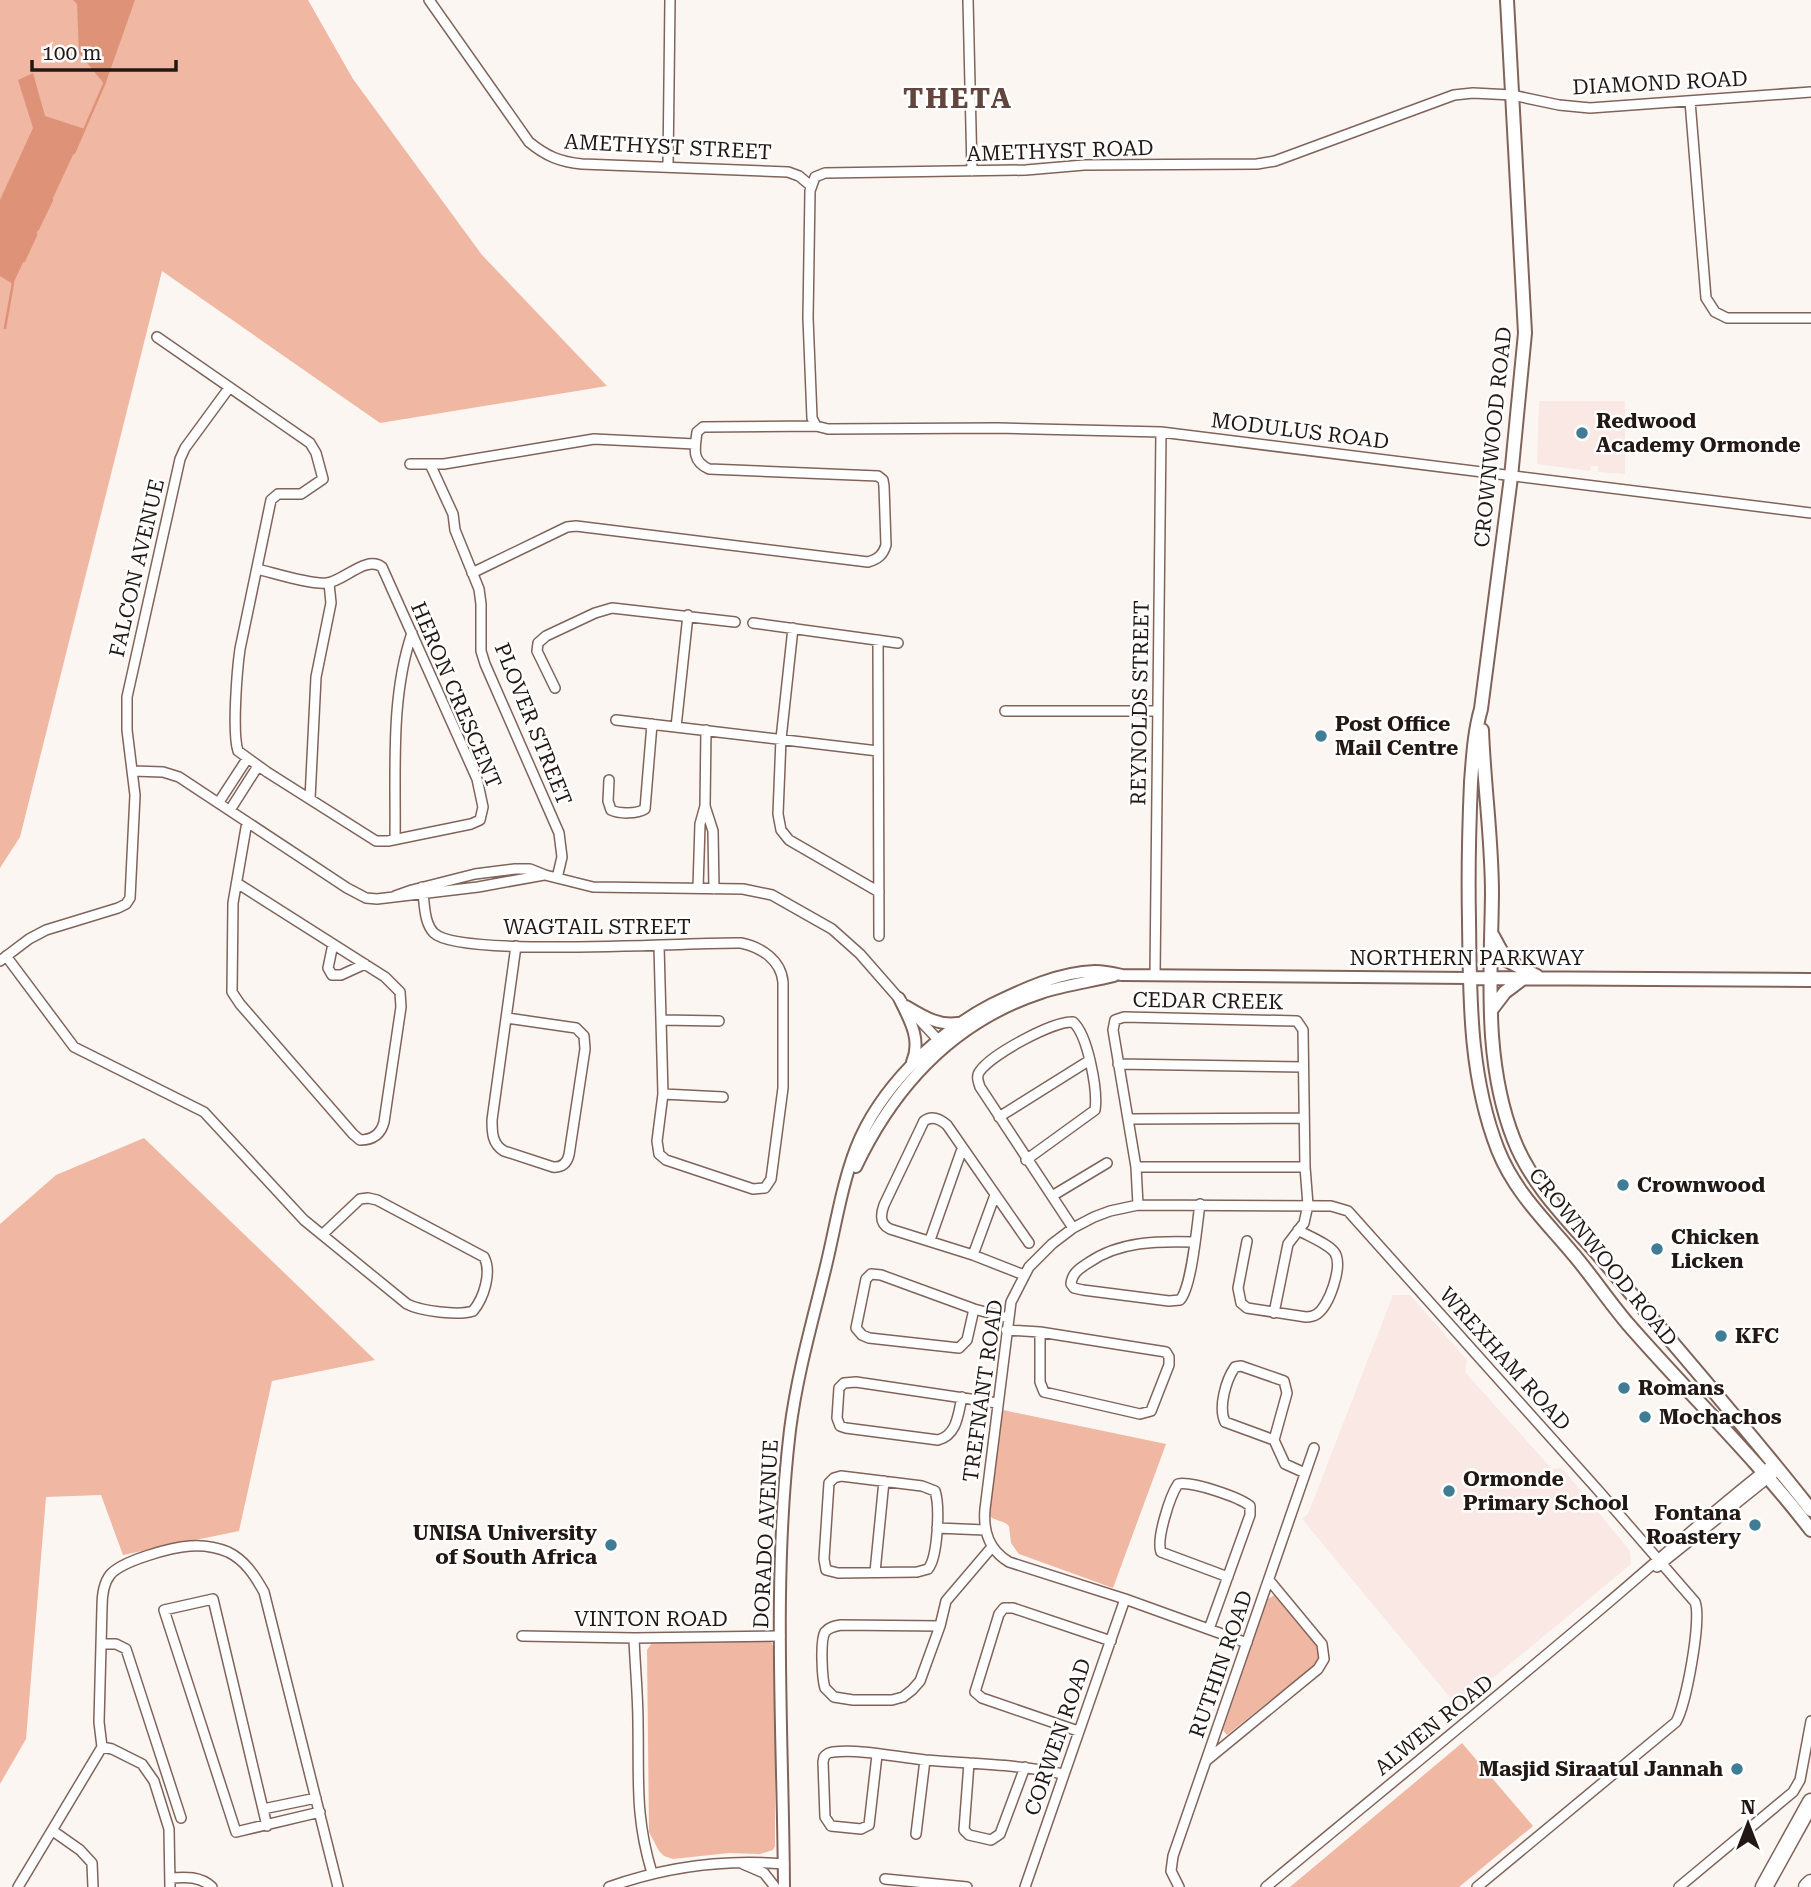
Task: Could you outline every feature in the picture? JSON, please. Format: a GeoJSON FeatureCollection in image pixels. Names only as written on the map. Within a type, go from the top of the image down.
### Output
{"type":"FeatureCollection","features":[{"type":"Feature","properties":{"kind":"highway"},"geometry":{"type":"LineString","coordinates":[[1764,1887],[1811,1802]]}},
{"type":"Feature","properties":{"kind":"highway"},"geometry":{"type":"LineString","coordinates":[[1807,1887],[1811,1883]]}},
{"type":"Feature","properties":{"kind":"main road","name":"CROWNWOOD ROAD"},"geometry":{"type":"LineString","coordinates":[[1507,0],[1525,333],[1511,477],[1481,709],[1475,736],[1470,801],[1470,978],[1474,1054],[1480,1087],[1499,1152],[1515,1184],[1628,1323],[1811,1510]]}},
{"type":"Feature","properties":{"kind":"main road","name":"CROWNWOOD ROAD"},"geometry":{"type":"LineString","coordinates":[[1481,709],[1490,854],[1492,1043],[1499,1091],[1515,1142],[1532,1174],[1554,1204],[1673,1342],[1811,1530]]}},
{"type":"Feature","properties":{"kind":"main road"},"geometry":{"type":"LineString","coordinates":[[1490,929],[1506,960],[1540,977]]}},
{"type":"Feature","properties":{"kind":"main road"},"geometry":{"type":"LineString","coordinates":[[1492,1009],[1505,992],[1525,977]]}},
{"type":"Feature","properties":{"kind":"main road","name":"NORTHERN PARKWAY"},"geometry":{"type":"LineString","coordinates":[[1470,978],[1811,980]]}},
{"type":"Feature","properties":{"kind":"street","name":"AMETHYST STREET"},"geometry":{"type":"LineString","coordinates":[[429,0],[529,142],[541,151],[564,162],[788,172],[799,176],[811,186]]}},
{"type":"Feature","properties":{"kind":"street"},"geometry":{"type":"LineString","coordinates":[[668,166],[670,0]]}},
{"type":"Feature","properties":{"kind":"street"},"geometry":{"type":"LineString","coordinates":[[968,0],[972,171]]}},
{"type":"Feature","properties":{"kind":"street","name":"DIAMOND ROAD"},"geometry":{"type":"LineString","coordinates":[[1512,95],[1559,105],[1590,108],[1811,92]]}},
{"type":"Feature","properties":{"kind":"street","name":"AMETHYST ROAD"},"geometry":{"type":"LineString","coordinates":[[811,186],[815,177],[833,171],[1026,170],[1084,164],[1257,164],[1275,161],[1454,95],[1512,95]]}},
{"type":"Feature","properties":{"kind":"street"},"geometry":{"type":"LineString","coordinates":[[1690,101],[1703,274],[1708,303],[1714,312],[1727,318],[1811,318]]}},
{"type":"Feature","properties":{"kind":"street"},"geometry":{"type":"LineString","coordinates":[[811,186],[809,393],[811,418],[816,426]]}},
{"type":"Feature","properties":{"kind":"street"},"geometry":{"type":"LineString","coordinates":[[157,337],[310,443],[316,453],[323,479],[301,494],[278,494],[272,498],[238,662],[236,747],[247,759],[219,802]]}},
{"type":"Feature","properties":{"kind":"street","name":"FALCON AVENUE"},"geometry":{"type":"LineString","coordinates":[[3,958],[47,930],[118,908],[130,900],[134,807],[133,771],[126,716],[130,678],[178,463],[185,448],[229,388]]}},
{"type":"Feature","properties":{"kind":"street","name":"MODULUS ROAD"},"geometry":{"type":"LineString","coordinates":[[695,444],[697,432],[711,425],[816,426],[828,429],[997,428],[1161,432],[1811,513]]}},
{"type":"Feature","properties":{"kind":"street","name":"REYNOLDS STREET"},"geometry":{"type":"LineString","coordinates":[[1155,974],[1161,432]]}},
{"type":"Feature","properties":{"kind":"street"},"geometry":{"type":"LineString","coordinates":[[410,464],[430,464],[594,439],[695,444],[695,458],[700,465],[709,469],[878,476],[883,480],[886,545],[884,553],[877,560],[868,562],[576,526],[567,527],[472,573]]}},
{"type":"Feature","properties":{"kind":"street","name":"PLOVER STREET"},"geometry":{"type":"LineString","coordinates":[[430,464],[453,514],[455,530],[481,604],[481,651],[485,664],[559,833],[562,857],[557,878]]}},
{"type":"Feature","properties":{"kind":"street","name":"HERON CRESCENT"},"geometry":{"type":"LineString","coordinates":[[247,759],[372,840],[395,839],[475,823],[481,819],[483,813],[477,779],[384,570],[379,564],[369,564],[329,583]]}},
{"type":"Feature","properties":{"kind":"street"},"geometry":{"type":"LineString","coordinates":[[257,569],[317,583],[329,583],[331,603],[316,677],[310,799]]}},
{"type":"Feature","properties":{"kind":"street"},"geometry":{"type":"LineString","coordinates":[[555,688],[537,648],[539,641],[595,613],[612,608],[735,622]]}},
{"type":"Feature","properties":{"kind":"street"},"geometry":{"type":"LineString","coordinates":[[676,727],[688,615]]}},
{"type":"Feature","properties":{"kind":"street"},"geometry":{"type":"LineString","coordinates":[[753,623],[898,643]]}},
{"type":"Feature","properties":{"kind":"street"},"geometry":{"type":"LineString","coordinates":[[793,628],[781,740],[778,814],[783,833],[793,842],[879,891]]}},
{"type":"Feature","properties":{"kind":"street"},"geometry":{"type":"LineString","coordinates":[[395,839],[398,694],[402,663],[412,633]]}},
{"type":"Feature","properties":{"kind":"street"},"geometry":{"type":"LineString","coordinates":[[878,640],[879,936]]}},
{"type":"Feature","properties":{"kind":"street"},"geometry":{"type":"LineString","coordinates":[[1005,711],[1157,711]]}},
{"type":"Feature","properties":{"kind":"street"},"geometry":{"type":"LineString","coordinates":[[616,720],[878,751]]}},
{"type":"Feature","properties":{"kind":"street"},"geometry":{"type":"LineString","coordinates":[[609,780],[608,801],[611,810],[637,812],[645,809],[652,724]]}},
{"type":"Feature","properties":{"kind":"street"},"geometry":{"type":"LineString","coordinates":[[698,888],[700,824],[705,806],[705,730]]}},
{"type":"Feature","properties":{"kind":"street"},"geometry":{"type":"LineString","coordinates":[[230,810],[262,769]]}},
{"type":"Feature","properties":{"kind":"street"},"geometry":{"type":"LineString","coordinates":[[133,771],[172,774],[361,896],[377,899],[545,875],[593,887],[763,892],[812,916],[844,938],[941,1043]]}},
{"type":"Feature","properties":{"kind":"street"},"geometry":{"type":"LineString","coordinates":[[705,806],[713,831],[714,889]]}},
{"type":"Feature","properties":{"kind":"street"},"geometry":{"type":"LineString","coordinates":[[237,883],[365,964],[400,992],[402,1001],[383,1126],[374,1137],[364,1140],[350,1131],[234,996],[230,982],[233,903],[247,822]]}},
{"type":"Feature","properties":{"kind":"street","name":"WAGTAIL STREET"},"geometry":{"type":"LineString","coordinates":[[423,891],[427,921],[438,936],[469,944],[747,944],[777,962],[782,971],[783,982],[783,1088],[768,1187],[753,1189],[660,1156],[657,1141],[663,1094]]}},
{"type":"Feature","properties":{"kind":"street"},"geometry":{"type":"LineString","coordinates":[[333,944],[328,968],[332,975],[341,975],[365,964]]}},
{"type":"Feature","properties":{"kind":"street"},"geometry":{"type":"LineString","coordinates":[[507,1018],[576,1028],[584,1036],[585,1049],[569,1155],[567,1162],[561,1167],[553,1167],[504,1151],[495,1143],[492,1119],[516,946]]}},
{"type":"Feature","properties":{"kind":"street"},"geometry":{"type":"LineString","coordinates":[[659,946],[663,1094],[723,1097]]}},
{"type":"Feature","properties":{"kind":"street"},"geometry":{"type":"LineString","coordinates":[[3,958],[74,1047],[204,1112],[301,1217],[412,1307],[467,1313],[478,1305],[488,1271],[484,1257],[467,1245],[377,1200],[360,1199],[323,1234]]}},
{"type":"Feature","properties":{"kind":"street","name":"NORTHERN PARKWAY"},"geometry":{"type":"LineString","coordinates":[[941,1043],[961,1023],[1015,993],[1054,979],[1095,971],[1122,975]]}},
{"type":"Feature","properties":{"kind":"street","name":"NORTHERN PARKWAY"},"geometry":{"type":"LineString","coordinates":[[941,1043],[1029,997],[1056,988],[1122,975],[1470,978]]}},
{"type":"Feature","properties":{"kind":"street"},"geometry":{"type":"LineString","coordinates":[[903,1002],[923,1016],[941,1023],[961,1023]]}},
{"type":"Feature","properties":{"kind":"street"},"geometry":{"type":"LineString","coordinates":[[903,1002],[916,1039],[915,1055],[909,1068]]}},
{"type":"Feature","properties":{"kind":"street","name":"CEDAR CREEK"},"geometry":{"type":"LineString","coordinates":[[1138,1205],[1136,1167],[1113,1030],[1118,1018],[1297,1021],[1303,1030],[1308,1205]]}},
{"type":"Feature","properties":{"kind":"street"},"geometry":{"type":"LineString","coordinates":[[662,1020],[719,1021]]}},
{"type":"Feature","properties":{"kind":"street"},"geometry":{"type":"LineString","coordinates":[[1027,1160],[1094,1113],[1096,1103],[1090,1060],[1079,1028],[1073,1022],[1038,1031],[989,1062],[978,1075],[979,1087],[1027,1160],[1073,1228]]}},
{"type":"Feature","properties":{"kind":"street","name":"DORADO AVENUE"},"geometry":{"type":"LineString","coordinates":[[784,1887],[781,1538],[791,1427],[810,1331],[855,1151],[875,1112],[909,1068],[941,1043]]}},
{"type":"Feature","properties":{"kind":"street","name":"DORADO AVENUE"},"geometry":{"type":"LineString","coordinates":[[845,1188],[872,1133],[894,1099],[941,1043]]}},
{"type":"Feature","properties":{"kind":"street"},"geometry":{"type":"LineString","coordinates":[[999,1117],[1090,1060]]}},
{"type":"Feature","properties":{"kind":"street"},"geometry":{"type":"LineString","coordinates":[[1118,1064],[1303,1067]]}},
{"type":"Feature","properties":{"kind":"street"},"geometry":{"type":"LineString","coordinates":[[1024,1275],[930,1240],[886,1227],[881,1216],[884,1205],[920,1128],[928,1118],[936,1118],[947,1125],[1029,1242]]}},
{"type":"Feature","properties":{"kind":"street"},"geometry":{"type":"LineString","coordinates":[[1129,1119],[1304,1118]]}},
{"type":"Feature","properties":{"kind":"street"},"geometry":{"type":"LineString","coordinates":[[930,1240],[962,1149]]}},
{"type":"Feature","properties":{"kind":"street"},"geometry":{"type":"LineString","coordinates":[[1052,1196],[1107,1163]]}},
{"type":"Feature","properties":{"kind":"street"},"geometry":{"type":"LineString","coordinates":[[1136,1167],[1305,1167]]}},
{"type":"Feature","properties":{"kind":"street"},"geometry":{"type":"LineString","coordinates":[[973,1255],[995,1195]]}},
{"type":"Feature","properties":{"kind":"street"},"geometry":{"type":"LineString","coordinates":[[1194,1242],[1144,1242],[1105,1253],[1074,1274],[1071,1286],[1083,1290],[1169,1301],[1180,1300],[1186,1292],[1194,1242],[1199,1204]]}},
{"type":"Feature","properties":{"kind":"street","name":"TREFNANT ROAD"},"geometry":{"type":"LineString","coordinates":[[992,1547],[985,1530],[984,1514],[1006,1330],[1014,1295],[1024,1275],[1038,1257],[1073,1228],[1102,1213],[1138,1205],[1308,1205]]}},
{"type":"Feature","properties":{"kind":"street"},"geometry":{"type":"LineString","coordinates":[[1274,1312],[1288,1244],[1304,1223],[1308,1205]]}},
{"type":"Feature","properties":{"kind":"street","name":"WREXHAM ROAD"},"geometry":{"type":"LineString","coordinates":[[1308,1205],[1339,1207],[1357,1219],[1693,1599],[1698,1610],[1683,1702],[1673,1725],[1477,1887]]}},
{"type":"Feature","properties":{"kind":"street"},"geometry":{"type":"LineString","coordinates":[[1247,1241],[1238,1299],[1247,1308],[1314,1316],[1322,1309],[1338,1269],[1335,1254],[1330,1247],[1298,1230]]}},
{"type":"Feature","properties":{"kind":"street"},"geometry":{"type":"LineString","coordinates":[[974,1310],[966,1343],[956,1349],[869,1338],[856,1328],[863,1287],[871,1274],[881,1275],[974,1310],[1008,1318]]}},
{"type":"Feature","properties":{"kind":"street"},"geometry":{"type":"LineString","coordinates":[[1006,1330],[1040,1332],[1166,1352],[1169,1365],[1151,1411],[1140,1414],[1044,1392],[1040,1382],[1040,1332]]}},
{"type":"Feature","properties":{"kind":"street"},"geometry":{"type":"LineString","coordinates":[[1274,1440],[1224,1422],[1221,1408],[1235,1367],[1241,1366],[1286,1383],[1287,1393],[1274,1440],[1285,1464],[1305,1473]]}},
{"type":"Feature","properties":{"kind":"street"},"geometry":{"type":"LineString","coordinates":[[962,1397],[952,1432],[946,1438],[938,1440],[842,1427],[837,1421],[839,1388],[846,1382],[962,1397],[997,1403]]}},
{"type":"Feature","properties":{"kind":"street","name":"RUTHIN ROAD"},"geometry":{"type":"LineString","coordinates":[[1179,1887],[1171,1874],[1170,1864],[1314,1448]]}},
{"type":"Feature","properties":{"kind":"street","name":"ALWEN ROAD"},"geometry":{"type":"LineString","coordinates":[[1266,1887],[1770,1471]]}},
{"type":"Feature","properties":{"kind":"street"},"geometry":{"type":"LineString","coordinates":[[841,1476],[933,1490],[938,1501],[937,1528],[933,1562],[928,1569],[917,1572],[833,1573],[825,1569],[829,1488],[832,1479],[841,1476]]}},
{"type":"Feature","properties":{"kind":"street"},"geometry":{"type":"LineString","coordinates":[[875,1572],[884,1481]]}},
{"type":"Feature","properties":{"kind":"street"},"geometry":{"type":"LineString","coordinates":[[1209,1629],[1228,1577],[1250,1515],[1250,1506],[1241,1500],[1188,1483],[1178,1484],[1160,1536],[1161,1552],[1228,1577]]}},
{"type":"Feature","properties":{"kind":"street"},"geometry":{"type":"LineString","coordinates":[[937,1528],[985,1530]]}},
{"type":"Feature","properties":{"kind":"street"},"geometry":{"type":"LineString","coordinates":[[18,1887],[102,1747],[99,1722],[103,1594],[110,1574],[121,1565],[193,1545],[217,1548],[242,1561],[264,1592],[338,1887]]}},
{"type":"Feature","properties":{"kind":"street"},"geometry":{"type":"LineString","coordinates":[[940,1626],[841,1625],[830,1629],[824,1637],[825,1688],[830,1695],[841,1699],[885,1700],[903,1697],[915,1688],[940,1626],[946,1601],[992,1547],[1009,1562],[1125,1599],[1247,1643]]}},
{"type":"Feature","properties":{"kind":"street","name":"RUTHIN ROAD"},"geometry":{"type":"LineString","coordinates":[[1206,1760],[1318,1669],[1324,1659],[1322,1644],[1269,1580]]}},
{"type":"Feature","properties":{"kind":"street"},"geometry":{"type":"LineString","coordinates":[[267,1826],[213,1599],[164,1610],[236,1832],[267,1826],[320,1812]]}},
{"type":"Feature","properties":{"kind":"street","name":"CORWEN ROAD"},"geometry":{"type":"LineString","coordinates":[[1025,1887],[1125,1599]]}},
{"type":"Feature","properties":{"kind":"street"},"geometry":{"type":"LineString","coordinates":[[1078,1731],[982,1698],[975,1692],[999,1614],[1004,1608],[1013,1608],[1111,1641]]}},
{"type":"Feature","properties":{"kind":"street","name":"VINTON ROAD"},"geometry":{"type":"LineString","coordinates":[[522,1636],[780,1636]]}},
{"type":"Feature","properties":{"kind":"street"},"geometry":{"type":"LineString","coordinates":[[634,1638],[638,1805],[644,1849],[652,1873]]}},
{"type":"Feature","properties":{"kind":"street"},"geometry":{"type":"LineString","coordinates":[[101,1644],[117,1644],[126,1649],[181,1818]]}},
{"type":"Feature","properties":{"kind":"street"},"geometry":{"type":"LineString","coordinates":[[1679,1887],[1793,1792],[1800,1780],[1811,1721]]}},
{"type":"Feature","properties":{"kind":"street"},"geometry":{"type":"LineString","coordinates":[[102,1747],[142,1764],[149,1771],[169,1829],[170,1882],[196,1878],[212,1887]]}},
{"type":"Feature","properties":{"kind":"street"},"geometry":{"type":"LineString","coordinates":[[877,1755],[869,1825],[861,1829],[831,1826],[824,1812],[824,1758],[830,1752],[877,1755],[1025,1768],[1063,1774]]}},
{"type":"Feature","properties":{"kind":"street"},"geometry":{"type":"LineString","coordinates":[[916,1834],[925,1760]]}},
{"type":"Feature","properties":{"kind":"street"},"geometry":{"type":"LineString","coordinates":[[969,1763],[964,1830],[969,1835],[991,1840],[1000,1834],[1025,1768]]}},
{"type":"Feature","properties":{"kind":"street"},"geometry":{"type":"LineString","coordinates":[[263,1809],[316,1798]]}},
{"type":"Feature","properties":{"kind":"street"},"geometry":{"type":"LineString","coordinates":[[52,1831],[80,1850],[92,1863],[93,1887]]}},
{"type":"Feature","properties":{"kind":"street"},"geometry":{"type":"LineString","coordinates":[[609,1887],[677,1868],[739,1863],[784,1864]]}},
{"type":"Feature","properties":{"kind":"street"},"geometry":{"type":"LineString","coordinates":[[739,1863],[764,1873],[775,1887]]}},
{"type":"Feature","properties":{"kind":"street"},"geometry":{"type":"LineString","coordinates":[[884,1879],[927,1886],[967,1887]]}},
{"type":"Feature","properties":{"kind":"shaded area"},"geometry":{"type":"Polygon","coordinates":[[[0,0],[308,0],[353,79],[482,255],[607,386],[380,423],[162,271],[20,837],[0,868],[0,0]]]}},
{"type":"Feature","properties":{"kind":"shaded area"},"geometry":{"type":"Polygon","coordinates":[[[73,0],[135,0],[105,85],[79,53],[77,4],[73,0]]]}},
{"type":"Feature","properties":{"kind":"shaded area"},"geometry":{"type":"Polygon","coordinates":[[[33,73],[45,116],[85,129],[13,284],[0,276],[0,200],[33,128],[18,80],[33,73]]]}},
{"type":"Feature","properties":{"kind":"shaded area","name":"Redwood Academy Ormonde"},"geometry":{"type":"Polygon","coordinates":[[[1539,401],[1625,401],[1625,474],[1598,472],[1598,466],[1591,466],[1590,471],[1537,464],[1539,401]]]}},
{"type":"Feature","properties":{"kind":"shaded area"},"geometry":{"type":"Polygon","coordinates":[[[144,1138],[375,1360],[272,1381],[239,1531],[123,1555],[101,1495],[46,1497],[26,1739],[0,1784],[0,1224],[56,1175],[144,1138]]]}},
{"type":"Feature","properties":{"kind":"shaded area","name":"Ormonde Primary School"},"geometry":{"type":"Polygon","coordinates":[[[1393,1295],[1410,1295],[1467,1360],[1465,1372],[1552,1469],[1562,1468],[1630,1551],[1631,1564],[1458,1707],[1302,1519],[1308,1514],[1393,1295]]]}},
{"type":"Feature","properties":{"kind":"shaded area"},"geometry":{"type":"Polygon","coordinates":[[[1003,1410],[1166,1444],[1113,1588],[1019,1554],[1011,1543],[1009,1526],[989,1516],[1003,1410]]]}},
{"type":"Feature","properties":{"kind":"shaded area"},"geometry":{"type":"Polygon","coordinates":[[[1276,1594],[1316,1641],[1320,1651],[1316,1664],[1227,1735],[1223,1730],[1268,1599],[1276,1594]]]}},
{"type":"Feature","properties":{"kind":"shaded area"},"geometry":{"type":"Polygon","coordinates":[[[766,1639],[772,1643],[775,1656],[775,1846],[773,1850],[760,1854],[729,1853],[673,1859],[664,1856],[649,1832],[647,1650],[653,1641],[766,1639]]]}},
{"type":"Feature","properties":{"kind":"shaded area"},"geometry":{"type":"Polygon","coordinates":[[[1462,1743],[1533,1826],[1459,1887],[1290,1887],[1462,1743]]]}},
{"type":"Feature","properties":{"kind":"waterway"},"geometry":{"type":"LineString","coordinates":[[74,153],[105,82]]}},
{"type":"Feature","properties":{"kind":"waterway"},"geometry":{"type":"LineString","coordinates":[[38,229],[52,200]]}},
{"type":"Feature","properties":{"kind":"waterway"},"geometry":{"type":"LineString","coordinates":[[24,261],[36,235]]}},
{"type":"Feature","properties":{"kind":"waterway"},"geometry":{"type":"LineString","coordinates":[[5,328],[13,283]]}},
{"type":"Feature","properties":{"kind":"place","name":"Redwood Academy Ormonde"},"geometry":{"type":"Point","coordinates":[1582,433]}},
{"type":"Feature","properties":{"kind":"place","name":"Post Office Mail Centre"},"geometry":{"type":"Point","coordinates":[1321,736]}},
{"type":"Feature","properties":{"kind":"place","name":"Crownwood"},"geometry":{"type":"Point","coordinates":[1623,1185]}},
{"type":"Feature","properties":{"kind":"place","name":"Chicken Licken"},"geometry":{"type":"Point","coordinates":[1657,1249]}},
{"type":"Feature","properties":{"kind":"place","name":"KFC"},"geometry":{"type":"Point","coordinates":[1721,1336]}},
{"type":"Feature","properties":{"kind":"place","name":"Romans"},"geometry":{"type":"Point","coordinates":[1624,1388]}},
{"type":"Feature","properties":{"kind":"place","name":"Mochachos"},"geometry":{"type":"Point","coordinates":[1645,1417]}},
{"type":"Feature","properties":{"kind":"place","name":"Ormonde Primary School"},"geometry":{"type":"Point","coordinates":[1449,1491]}},
{"type":"Feature","properties":{"kind":"place","name":"Fontana Roastery"},"geometry":{"type":"Point","coordinates":[1755,1525]}},
{"type":"Feature","properties":{"kind":"place","name":"UNISA University of South Africa"},"geometry":{"type":"Point","coordinates":[611,1545]}},
{"type":"Feature","properties":{"kind":"place","name":"Masjid Siraatul Jannah"},"geometry":{"type":"Point","coordinates":[1737,1769]}},
{"type":"Feature","properties":{"kind":"district","name":"THETA"},"geometry":{"type":"Point","coordinates":[958,98]}}]}
